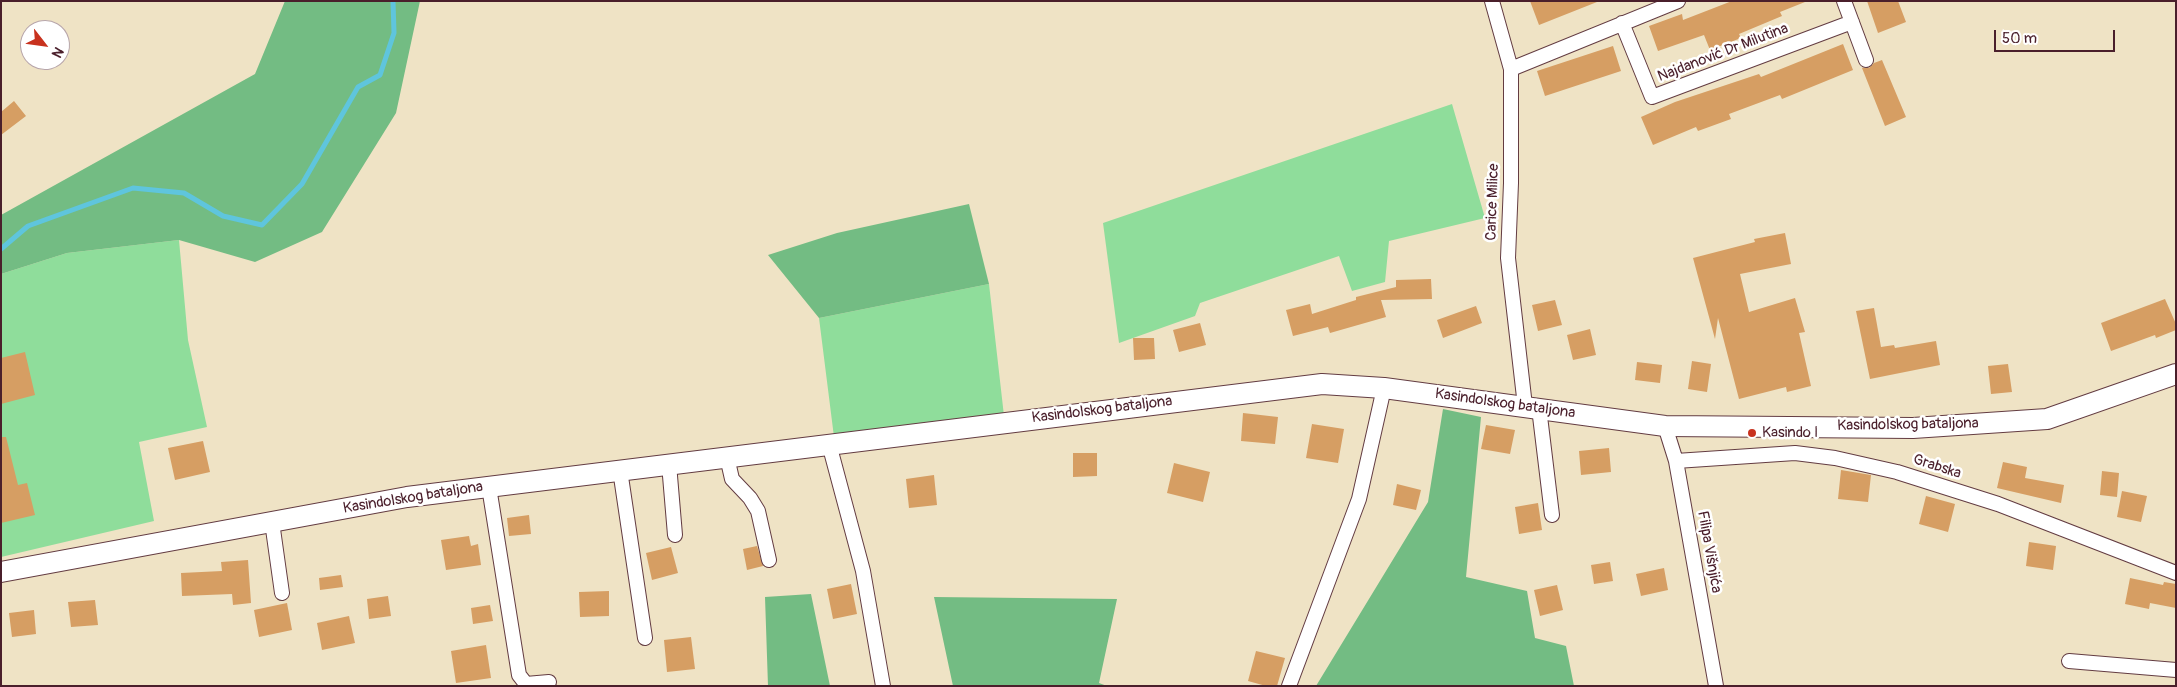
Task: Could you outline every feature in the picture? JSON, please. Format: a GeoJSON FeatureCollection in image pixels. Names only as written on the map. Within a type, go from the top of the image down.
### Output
{"type":"FeatureCollection","features":[{"type":"Feature","properties":{"kind":"street","name":"Carice Milice"},"geometry":{"type":"LineString","coordinates":[[1492,1],[1511,69],[1511,183],[1508,258],[1552,515]]}},
{"type":"Feature","properties":{"kind":"street"},"geometry":{"type":"LineString","coordinates":[[1511,69],[1678,1]]}},
{"type":"Feature","properties":{"kind":"street"},"geometry":{"type":"LineString","coordinates":[[1844,1],[1866,60]]}},
{"type":"Feature","properties":{"kind":"street","name":"Najdanović Dr Milutina"},"geometry":{"type":"LineString","coordinates":[[1622,23],[1652,97],[1852,22]]}},
{"type":"Feature","properties":{"kind":"street","name":"Kasindolskog bataljona"},"geometry":{"type":"LineString","coordinates":[[1,572],[407,497],[1322,384],[1384,388],[1665,426],[1913,428],[2048,419],[2176,374]]}},
{"type":"Feature","properties":{"kind":"street"},"geometry":{"type":"LineString","coordinates":[[1289,686],[1359,499],[1384,388]]}},
{"type":"Feature","properties":{"kind":"street","name":"Filipa Višnjića"},"geometry":{"type":"LineString","coordinates":[[1665,426],[1676,461],[1716,686]]}},
{"type":"Feature","properties":{"kind":"street"},"geometry":{"type":"LineString","coordinates":[[829,444],[863,571],[883,686]]}},
{"type":"Feature","properties":{"kind":"street","name":"Grabska"},"geometry":{"type":"LineString","coordinates":[[1676,461],[1795,454],[1835,458],[1888,470],[1998,504],[2176,573]]}},
{"type":"Feature","properties":{"kind":"street"},"geometry":{"type":"LineString","coordinates":[[727,456],[732,479],[750,498],[758,511],[769,560]]}},
{"type":"Feature","properties":{"kind":"street"},"geometry":{"type":"LineString","coordinates":[[669,464],[675,535]]}},
{"type":"Feature","properties":{"kind":"street"},"geometry":{"type":"LineString","coordinates":[[620,470],[645,638]]}},
{"type":"Feature","properties":{"kind":"street"},"geometry":{"type":"LineString","coordinates":[[489,487],[519,675],[526,684],[549,682]]}},
{"type":"Feature","properties":{"kind":"street"},"geometry":{"type":"LineString","coordinates":[[272,522],[282,593]]}},
{"type":"Feature","properties":{"kind":"street"},"geometry":{"type":"LineString","coordinates":[[2068,661],[2176,670]]}},
{"type":"Feature","properties":{"kind":"green space"},"geometry":{"type":"Polygon","coordinates":[[[285,1],[420,1],[396,113],[322,232],[255,262],[179,240],[67,253],[1,274],[1,215],[255,74],[285,1]]]}},
{"type":"Feature","properties":{"kind":"green space"},"geometry":{"type":"Polygon","coordinates":[[[1452,104],[1485,218],[1389,241],[1385,282],[1352,291],[1339,256],[1200,303],[1195,316],[1119,343],[1103,223],[1452,104]]]}},
{"type":"Feature","properties":{"kind":"green space"},"geometry":{"type":"Polygon","coordinates":[[[969,204],[989,284],[819,318],[768,255],[837,233],[969,204]]]}},
{"type":"Feature","properties":{"kind":"green space"},"geometry":{"type":"Polygon","coordinates":[[[179,240],[188,340],[207,427],[139,442],[154,521],[1,557],[1,274],[67,253],[179,240]]]}},
{"type":"Feature","properties":{"kind":"green space"},"geometry":{"type":"Polygon","coordinates":[[[989,284],[1004,416],[834,437],[819,318],[989,284]]]}},
{"type":"Feature","properties":{"kind":"green space"},"geometry":{"type":"Polygon","coordinates":[[[1443,409],[1481,417],[1466,577],[1527,591],[1535,638],[1566,646],[1574,686],[1316,686],[1428,502],[1443,409]]]}},
{"type":"Feature","properties":{"kind":"green space"},"geometry":{"type":"Polygon","coordinates":[[[811,594],[830,686],[768,686],[765,597],[811,594]]]}},
{"type":"Feature","properties":{"kind":"green space"},"geometry":{"type":"Polygon","coordinates":[[[934,597],[1117,599],[1099,683],[1107,686],[953,686],[934,597]]]}},
{"type":"Feature","properties":{"kind":"building"},"geometry":{"type":"Polygon","coordinates":[[[1530,1],[1597,1],[1597,2],[1539,25],[1530,1]]]}},
{"type":"Feature","properties":{"kind":"building"},"geometry":{"type":"Polygon","coordinates":[[[1732,1],[1805,2],[1780,12],[1782,16],[1739,34],[1741,38],[1710,50],[1704,35],[1658,51],[1649,26],[1682,14],[1683,20],[1732,1]]]}},
{"type":"Feature","properties":{"kind":"building"},"geometry":{"type":"Polygon","coordinates":[[[1867,1],[1898,1],[1906,22],[1878,33],[1867,1]]]}},
{"type":"Feature","properties":{"kind":"building"},"geometry":{"type":"Polygon","coordinates":[[[1843,44],[1853,70],[1782,99],[1780,95],[1729,114],[1731,119],[1698,131],[1696,127],[1653,145],[1641,117],[1675,102],[1759,74],[1761,77],[1843,44]]]}},
{"type":"Feature","properties":{"kind":"building"},"geometry":{"type":"Polygon","coordinates":[[[1613,46],[1621,71],[1545,96],[1537,71],[1613,46]]]}},
{"type":"Feature","properties":{"kind":"building"},"geometry":{"type":"Polygon","coordinates":[[[1882,60],[1906,117],[1885,126],[1862,68],[1869,68],[1874,63],[1882,60]]]}},
{"type":"Feature","properties":{"kind":"building"},"geometry":{"type":"Polygon","coordinates":[[[14,101],[26,116],[1,135],[1,112],[14,101]]]}},
{"type":"Feature","properties":{"kind":"building"},"geometry":{"type":"Polygon","coordinates":[[[1785,233],[1791,264],[1740,274],[1749,312],[1795,298],[1805,332],[1799,333],[1811,386],[1787,392],[1786,387],[1739,399],[1718,318],[1715,339],[1693,258],[1755,242],[1754,239],[1785,233]]]}},
{"type":"Feature","properties":{"kind":"building"},"geometry":{"type":"Polygon","coordinates":[[[1431,279],[1432,299],[1381,300],[1386,317],[1330,333],[1328,327],[1293,336],[1286,310],[1310,304],[1312,314],[1356,300],[1356,297],[1396,287],[1396,280],[1431,279]]]}},
{"type":"Feature","properties":{"kind":"building"},"geometry":{"type":"Polygon","coordinates":[[[2165,299],[2176,324],[2176,330],[2156,338],[2155,335],[2111,351],[2101,323],[2165,299]]]}},
{"type":"Feature","properties":{"kind":"building"},"geometry":{"type":"Polygon","coordinates":[[[1555,300],[1562,325],[1538,331],[1532,305],[1555,300]]]}},
{"type":"Feature","properties":{"kind":"building"},"geometry":{"type":"Polygon","coordinates":[[[1476,306],[1482,323],[1443,338],[1437,320],[1476,306]]]}},
{"type":"Feature","properties":{"kind":"building"},"geometry":{"type":"Polygon","coordinates":[[[1874,308],[1881,347],[1894,345],[1895,348],[1936,341],[1940,365],[1870,379],[1856,311],[1874,308]]]}},
{"type":"Feature","properties":{"kind":"building"},"geometry":{"type":"Polygon","coordinates":[[[1200,323],[1206,345],[1179,352],[1173,330],[1200,323]]]}},
{"type":"Feature","properties":{"kind":"building"},"geometry":{"type":"Polygon","coordinates":[[[1590,329],[1596,355],[1573,360],[1567,335],[1590,329]]]}},
{"type":"Feature","properties":{"kind":"building"},"geometry":{"type":"Polygon","coordinates":[[[1133,338],[1154,338],[1155,359],[1134,360],[1133,338]]]}},
{"type":"Feature","properties":{"kind":"building"},"geometry":{"type":"Polygon","coordinates":[[[25,352],[35,395],[1,404],[1,358],[25,352]]]}},
{"type":"Feature","properties":{"kind":"building"},"geometry":{"type":"Polygon","coordinates":[[[1692,361],[1711,364],[1707,392],[1688,389],[1692,361]]]}},
{"type":"Feature","properties":{"kind":"building"},"geometry":{"type":"Polygon","coordinates":[[[1637,362],[1662,365],[1660,383],[1635,380],[1637,362]]]}},
{"type":"Feature","properties":{"kind":"building"},"geometry":{"type":"Polygon","coordinates":[[[2008,364],[2012,392],[1991,394],[1988,366],[2008,364]]]}},
{"type":"Feature","properties":{"kind":"building"},"geometry":{"type":"Polygon","coordinates":[[[1243,413],[1278,417],[1275,444],[1241,441],[1243,413]]]}},
{"type":"Feature","properties":{"kind":"building"},"geometry":{"type":"Polygon","coordinates":[[[1312,424],[1344,429],[1338,463],[1306,458],[1312,424]]]}},
{"type":"Feature","properties":{"kind":"building"},"geometry":{"type":"Polygon","coordinates":[[[1486,425],[1515,430],[1510,454],[1481,449],[1486,425]]]}},
{"type":"Feature","properties":{"kind":"building"},"geometry":{"type":"Polygon","coordinates":[[[1,437],[6,437],[18,485],[27,483],[35,515],[1,523],[1,437]]]}},
{"type":"Feature","properties":{"kind":"building"},"geometry":{"type":"Polygon","coordinates":[[[203,441],[210,472],[175,480],[168,448],[203,441]]]}},
{"type":"Feature","properties":{"kind":"building"},"geometry":{"type":"Polygon","coordinates":[[[1609,448],[1611,472],[1581,475],[1579,451],[1609,448]]]}},
{"type":"Feature","properties":{"kind":"building"},"geometry":{"type":"Polygon","coordinates":[[[1073,453],[1097,453],[1097,476],[1073,477],[1073,453]]]}},
{"type":"Feature","properties":{"kind":"building"},"geometry":{"type":"Polygon","coordinates":[[[2003,462],[2027,467],[2025,478],[2064,485],[2061,503],[1997,488],[2003,462]]]}},
{"type":"Feature","properties":{"kind":"building"},"geometry":{"type":"Polygon","coordinates":[[[1174,463],[1210,472],[1203,502],[1167,493],[1174,463]]]}},
{"type":"Feature","properties":{"kind":"building"},"geometry":{"type":"Polygon","coordinates":[[[1841,470],[1871,475],[1868,502],[1838,499],[1841,470]]]}},
{"type":"Feature","properties":{"kind":"building"},"geometry":{"type":"Polygon","coordinates":[[[2102,471],[2119,473],[2117,497],[2100,495],[2102,471]]]}},
{"type":"Feature","properties":{"kind":"building"},"geometry":{"type":"Polygon","coordinates":[[[934,475],[937,505],[909,508],[906,479],[934,475]]]}},
{"type":"Feature","properties":{"kind":"building"},"geometry":{"type":"Polygon","coordinates":[[[1397,484],[1421,490],[1416,510],[1393,505],[1397,484]]]}},
{"type":"Feature","properties":{"kind":"building"},"geometry":{"type":"Polygon","coordinates":[[[2122,491],[2147,496],[2141,522],[2117,517],[2122,491]]]}},
{"type":"Feature","properties":{"kind":"building"},"geometry":{"type":"Polygon","coordinates":[[[1926,496],[1955,504],[1948,532],[1919,524],[1926,496]]]}},
{"type":"Feature","properties":{"kind":"building"},"geometry":{"type":"Polygon","coordinates":[[[1538,503],[1542,530],[1519,534],[1515,507],[1538,503]]]}},
{"type":"Feature","properties":{"kind":"building"},"geometry":{"type":"Polygon","coordinates":[[[529,515],[531,534],[509,536],[507,518],[529,515]]]}},
{"type":"Feature","properties":{"kind":"building"},"geometry":{"type":"Polygon","coordinates":[[[469,536],[471,546],[478,544],[481,565],[446,570],[441,540],[469,536]]]}},
{"type":"Feature","properties":{"kind":"building"},"geometry":{"type":"Polygon","coordinates":[[[2029,542],[2056,546],[2053,570],[2026,566],[2029,542]]]}},
{"type":"Feature","properties":{"kind":"building"},"geometry":{"type":"Polygon","coordinates":[[[757,546],[763,566],[747,570],[743,549],[757,546]]]}},
{"type":"Feature","properties":{"kind":"building"},"geometry":{"type":"Polygon","coordinates":[[[671,547],[678,573],[652,580],[646,553],[671,547]]]}},
{"type":"Feature","properties":{"kind":"building"},"geometry":{"type":"Polygon","coordinates":[[[248,560],[251,603],[233,605],[232,594],[182,596],[181,573],[222,571],[221,562],[248,560]]]}},
{"type":"Feature","properties":{"kind":"building"},"geometry":{"type":"Polygon","coordinates":[[[1610,562],[1613,581],[1594,584],[1591,565],[1610,562]]]}},
{"type":"Feature","properties":{"kind":"building"},"geometry":{"type":"Polygon","coordinates":[[[1664,568],[1668,590],[1641,596],[1636,574],[1664,568]]]}},
{"type":"Feature","properties":{"kind":"building"},"geometry":{"type":"Polygon","coordinates":[[[341,575],[343,587],[320,590],[319,578],[341,575]]]}},
{"type":"Feature","properties":{"kind":"building"},"geometry":{"type":"Polygon","coordinates":[[[2130,578],[2163,585],[2164,582],[2176,584],[2176,608],[2150,603],[2149,609],[2125,604],[2130,578]]]}},
{"type":"Feature","properties":{"kind":"building"},"geometry":{"type":"Polygon","coordinates":[[[851,584],[857,614],[833,619],[827,589],[851,584]]]}},
{"type":"Feature","properties":{"kind":"building"},"geometry":{"type":"Polygon","coordinates":[[[1557,585],[1563,610],[1540,616],[1534,590],[1557,585]]]}},
{"type":"Feature","properties":{"kind":"building"},"geometry":{"type":"Polygon","coordinates":[[[609,591],[609,616],[580,617],[579,592],[609,591]]]}},
{"type":"Feature","properties":{"kind":"building"},"geometry":{"type":"Polygon","coordinates":[[[388,596],[391,616],[369,619],[367,599],[388,596]]]}},
{"type":"Feature","properties":{"kind":"building"},"geometry":{"type":"Polygon","coordinates":[[[95,600],[98,625],[71,627],[68,602],[95,600]]]}},
{"type":"Feature","properties":{"kind":"building"},"geometry":{"type":"Polygon","coordinates":[[[287,603],[292,630],[259,637],[254,610],[287,603]]]}},
{"type":"Feature","properties":{"kind":"building"},"geometry":{"type":"Polygon","coordinates":[[[490,605],[493,621],[473,624],[471,608],[490,605]]]}},
{"type":"Feature","properties":{"kind":"building"},"geometry":{"type":"Polygon","coordinates":[[[34,610],[36,634],[12,637],[9,613],[34,610]]]}},
{"type":"Feature","properties":{"kind":"building"},"geometry":{"type":"Polygon","coordinates":[[[349,616],[355,643],[322,650],[317,623],[349,616]]]}},
{"type":"Feature","properties":{"kind":"building"},"geometry":{"type":"Polygon","coordinates":[[[691,637],[695,669],[667,672],[664,640],[691,637]]]}},
{"type":"Feature","properties":{"kind":"building"},"geometry":{"type":"Polygon","coordinates":[[[486,645],[491,678],[456,683],[451,651],[486,645]]]}},
{"type":"Feature","properties":{"kind":"building"},"geometry":{"type":"Polygon","coordinates":[[[1256,651],[1285,658],[1277,686],[1266,686],[1248,681],[1256,651]]]}},
{"type":"Feature","properties":{"kind":"waterway"},"geometry":{"type":"LineString","coordinates":[[1,249],[28,226],[133,188],[184,193],[223,216],[262,225],[302,184],[358,87],[380,75],[394,33],[393,1]]}},
{"type":"Feature","properties":{"kind":"place","name":"Kasindo I"},"geometry":{"type":"Point","coordinates":[1752,433]}}]}
